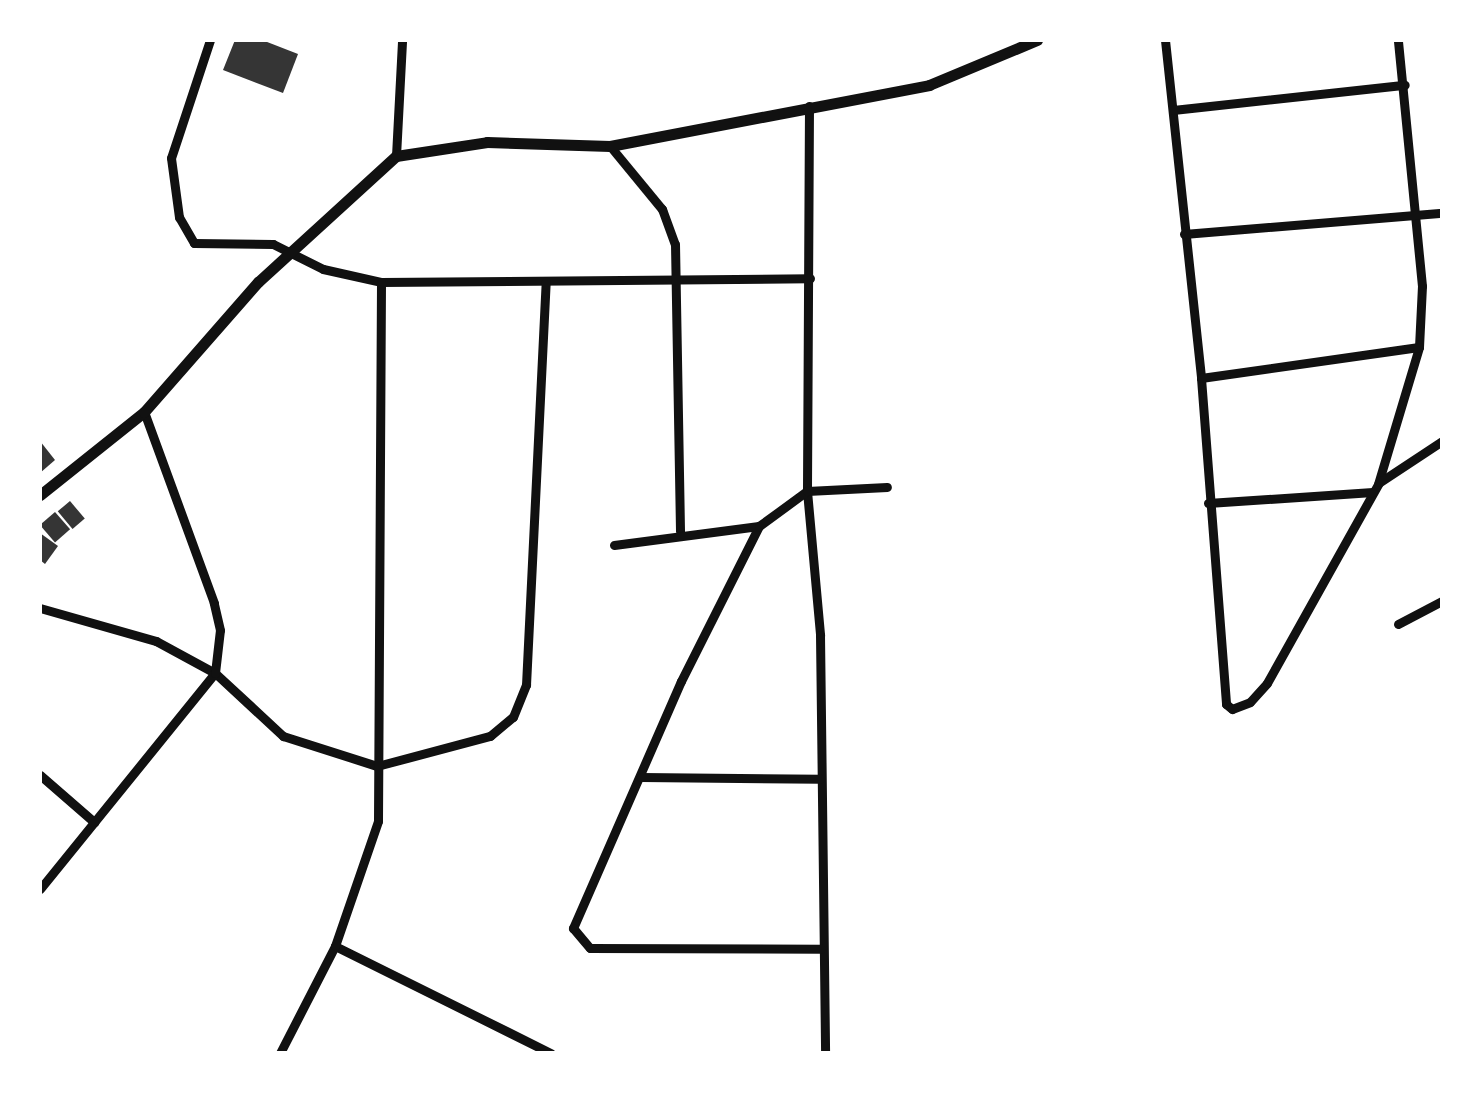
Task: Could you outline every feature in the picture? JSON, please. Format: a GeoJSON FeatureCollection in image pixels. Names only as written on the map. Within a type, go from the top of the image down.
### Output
{"type":"FeatureCollection","features":[{"type":"Feature","properties":{"kind":"street"},"geometry":{"type":"LineString","coordinates":[[210,40],[172,158],[185,234],[194,243],[273,244],[323,269],[381,282],[679,276],[810,278]]}},
{"type":"Feature","properties":{"kind":"street"},"geometry":{"type":"LineString","coordinates":[[396,156],[402,40]]}},
{"type":"Feature","properties":{"kind":"street"},"geometry":{"type":"LineString","coordinates":[[40,495],[144,412],[290,250],[396,156],[488,142],[610,146],[930,86],[1037,40]]}},
{"type":"Feature","properties":{"kind":"street"},"geometry":{"type":"LineString","coordinates":[[1164,40],[1201,378],[1226,704],[1242,708],[1268,683],[1375,488],[1419,347],[1416,215],[1398,40]]}},
{"type":"Feature","properties":{"kind":"street"},"geometry":{"type":"LineString","coordinates":[[1173,110],[1405,85]]}},
{"type":"Feature","properties":{"kind":"street"},"geometry":{"type":"LineString","coordinates":[[809,106],[806,491],[820,635],[825,1053]]}},
{"type":"Feature","properties":{"kind":"street"},"geometry":{"type":"LineString","coordinates":[[610,146],[662,208],[679,276],[680,532]]}},
{"type":"Feature","properties":{"kind":"street"},"geometry":{"type":"LineString","coordinates":[[1184,234],[1442,213]]}},
{"type":"Feature","properties":{"kind":"street"},"geometry":{"type":"LineString","coordinates":[[40,608],[127,628],[216,673],[283,736],[377,766],[474,743],[505,725],[521,704],[536,548],[546,281]]}},
{"type":"Feature","properties":{"kind":"street"},"geometry":{"type":"LineString","coordinates":[[280,1053],[335,946],[372,850],[377,766],[381,282]]}},
{"type":"Feature","properties":{"kind":"street"},"geometry":{"type":"LineString","coordinates":[[1201,378],[1419,347]]}},
{"type":"Feature","properties":{"kind":"street"},"geometry":{"type":"LineString","coordinates":[[40,889],[216,673],[220,630],[214,603],[144,412]]}},
{"type":"Feature","properties":{"kind":"street"},"geometry":{"type":"LineString","coordinates":[[1208,503],[1375,488],[1442,441]]}},
{"type":"Feature","properties":{"kind":"street"},"geometry":{"type":"LineString","coordinates":[[821,949],[590,948],[578,940],[573,928],[584,893],[642,778],[758,526],[806,491],[888,487]]}},
{"type":"Feature","properties":{"kind":"street"},"geometry":{"type":"LineString","coordinates":[[614,545],[680,532],[758,526]]}},
{"type":"Feature","properties":{"kind":"street"},"geometry":{"type":"LineString","coordinates":[[1398,624],[1442,601]]}},
{"type":"Feature","properties":{"kind":"street"},"geometry":{"type":"LineString","coordinates":[[40,775],[94,822]]}},
{"type":"Feature","properties":{"kind":"street"},"geometry":{"type":"LineString","coordinates":[[642,778],[820,779]]}},
{"type":"Feature","properties":{"kind":"street"},"geometry":{"type":"LineString","coordinates":[[335,946],[551,1053]]}},
{"type":"Feature","properties":{"kind":"building"},"geometry":{"type":"Polygon","coordinates":[[[235,40],[262,40],[298,54],[283,93],[223,70],[235,40]]]}},
{"type":"Feature","properties":{"kind":"building"},"geometry":{"type":"Polygon","coordinates":[[[40,441],[55,460],[40,473],[40,441]]]}},
{"type":"Feature","properties":{"kind":"building"},"geometry":{"type":"Polygon","coordinates":[[[70,501],[85,519],[73,529],[58,511],[70,501]]]}},
{"type":"Feature","properties":{"kind":"building"},"geometry":{"type":"Polygon","coordinates":[[[55,512],[70,529],[55,542],[40,525],[55,512]]]}},
{"type":"Feature","properties":{"kind":"building"},"geometry":{"type":"Polygon","coordinates":[[[40,533],[58,546],[45,564],[40,560],[40,533]]]}}]}
